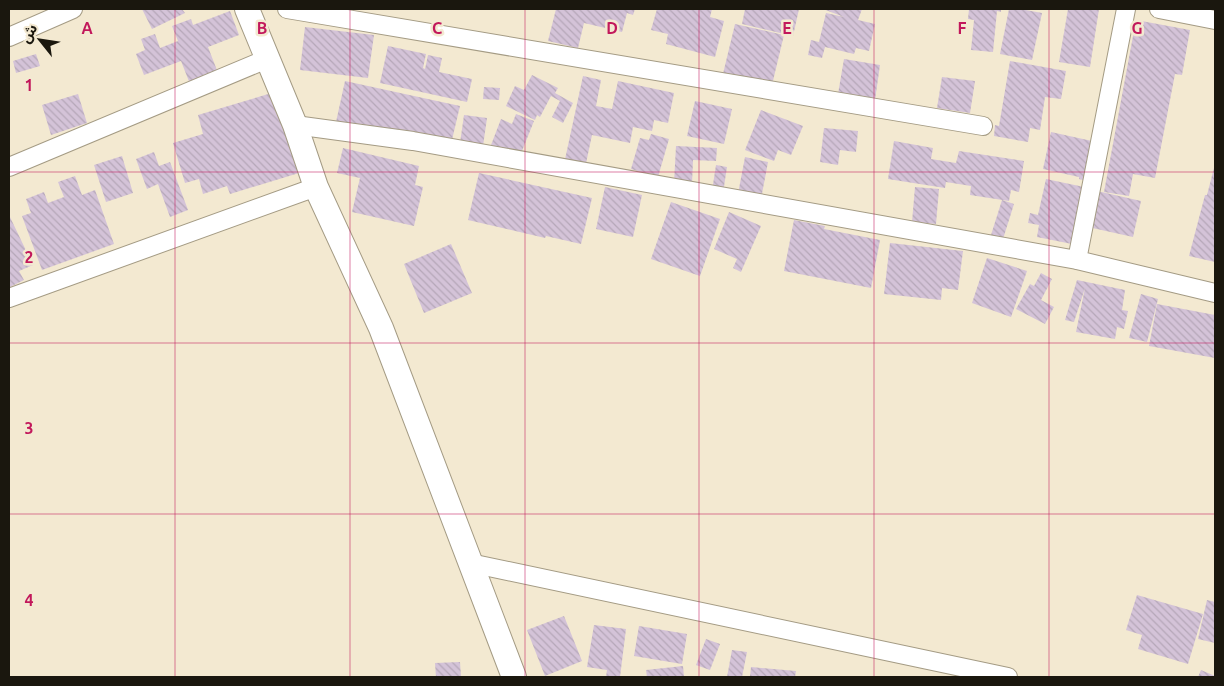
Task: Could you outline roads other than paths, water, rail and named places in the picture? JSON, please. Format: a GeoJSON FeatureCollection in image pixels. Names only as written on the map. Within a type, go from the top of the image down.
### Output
{"type":"FeatureCollection","features":[{"type":"Feature","properties":{"kind":"street"},"geometry":{"type":"LineString","coordinates":[[9,37],[73,9]]}},
{"type":"Feature","properties":{"kind":"street"},"geometry":{"type":"LineString","coordinates":[[248,9],[295,125],[316,187],[381,328],[514,677]]}},
{"type":"Feature","properties":{"kind":"street"},"geometry":{"type":"LineString","coordinates":[[287,9],[983,126]]}},
{"type":"Feature","properties":{"kind":"street"},"geometry":{"type":"LineString","coordinates":[[1077,260],[1126,9]]}},
{"type":"Feature","properties":{"kind":"street"},"geometry":{"type":"LineString","coordinates":[[1159,9],[1215,20]]}},
{"type":"Feature","properties":{"kind":"street"},"geometry":{"type":"LineString","coordinates":[[9,167],[267,59]]}},
{"type":"Feature","properties":{"kind":"street"},"geometry":{"type":"LineString","coordinates":[[295,125],[413,141],[1077,260],[1215,293]]}},
{"type":"Feature","properties":{"kind":"street"},"geometry":{"type":"LineString","coordinates":[[9,298],[316,187]]}},
{"type":"Feature","properties":{"kind":"street"},"geometry":{"type":"LineString","coordinates":[[470,563],[1008,677]]}}]}
